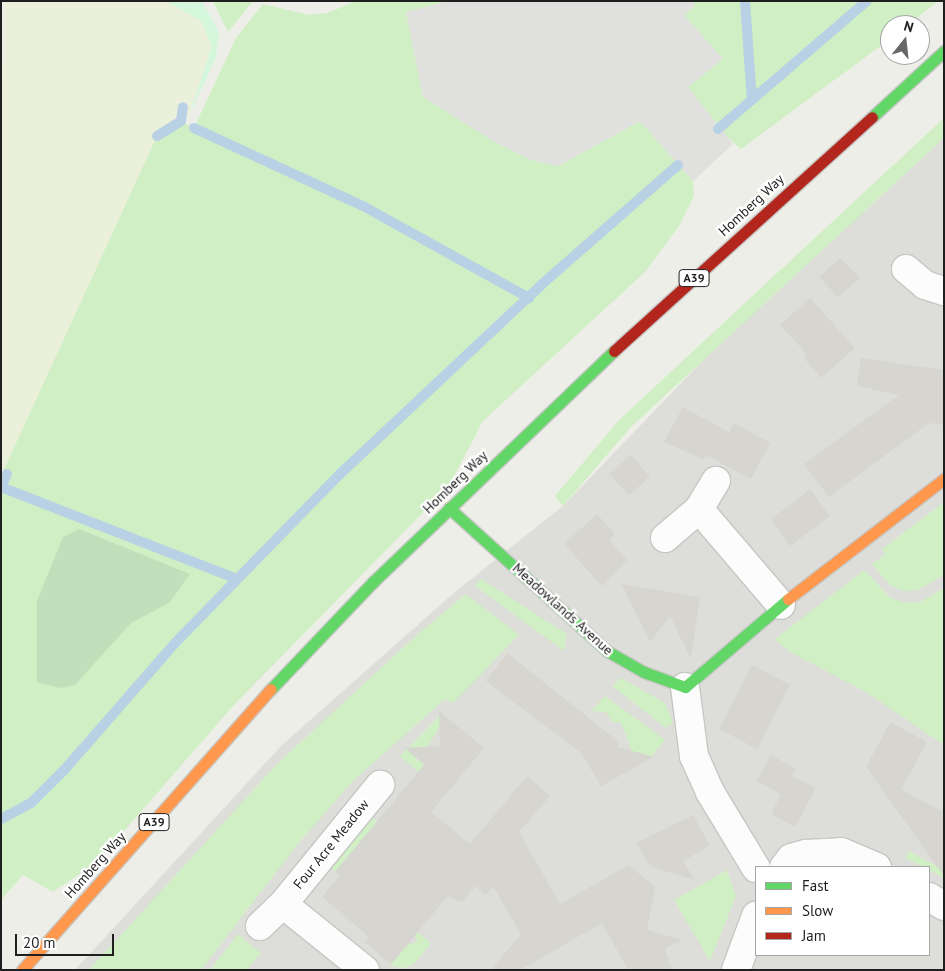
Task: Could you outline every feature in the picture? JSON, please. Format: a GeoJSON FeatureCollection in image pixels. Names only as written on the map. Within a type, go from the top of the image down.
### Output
{"type":"FeatureCollection","features":[{"type":"Feature","properties":{"kind":"main road","name":"Homberg Way"},"geometry":{"type":"LineString","coordinates":[[22,970],[285,674],[449,508],[618,346],[944,51]]}},
{"type":"Feature","properties":{"kind":"main road"},"geometry":{"type":"LineString","coordinates":[[685,687],[781,605],[944,479]]}},
{"type":"Feature","properties":{"kind":"main road","name":"Meadowlands Avenue"},"geometry":{"type":"LineString","coordinates":[[449,508],[607,651],[644,672],[685,687]]}},
{"type":"Feature","properties":{"kind":"street"},"geometry":{"type":"LineString","coordinates":[[906,268],[926,285],[944,292]]}},
{"type":"Feature","properties":{"kind":"street"},"geometry":{"type":"LineString","coordinates":[[665,538],[699,509],[716,481]]}},
{"type":"Feature","properties":{"kind":"street"},"geometry":{"type":"LineString","coordinates":[[699,509],[781,605]]}},
{"type":"Feature","properties":{"kind":"street"},"geometry":{"type":"LineString","coordinates":[[685,687],[694,756],[710,792],[740,838],[755,866]]}},
{"type":"Feature","properties":{"kind":"street","name":"Four Acre Meadow"},"geometry":{"type":"LineString","coordinates":[[260,926],[283,904],[380,785]]}},
{"type":"Feature","properties":{"kind":"street"},"geometry":{"type":"LineString","coordinates":[[740,838],[787,863],[841,852],[875,866]]}},
{"type":"Feature","properties":{"kind":"street"},"geometry":{"type":"LineString","coordinates":[[930,898],[944,906]]}},
{"type":"Feature","properties":{"kind":"street"},"geometry":{"type":"LineString","coordinates":[[283,904],[365,970]]}},
{"type":"Feature","properties":{"kind":"street"},"geometry":{"type":"LineString","coordinates":[[736,970],[755,919]]}},
{"type":"Feature","properties":{"kind":"shaded area"},"geometry":{"type":"Polygon","coordinates":[[[449,1],[692,1],[695,6],[684,15],[723,59],[688,87],[733,144],[693,181],[640,121],[558,166],[531,160],[493,141],[423,97],[406,12],[449,1]]]}},
{"type":"Feature","properties":{"kind":"shaded area"},"geometry":{"type":"Polygon","coordinates":[[[944,138],[944,970],[75,970],[282,745],[455,592],[563,506],[711,352],[944,138]]]}},
{"type":"Feature","properties":{"kind":"green space"},"geometry":{"type":"Polygon","coordinates":[[[4,1],[166,1],[201,21],[212,46],[190,113],[157,136],[1,476],[4,1]]]}},
{"type":"Feature","properties":{"kind":"green space"},"geometry":{"type":"Polygon","coordinates":[[[166,1],[202,1],[219,32],[216,58],[190,113],[212,46],[201,21],[166,1]]]}},
{"type":"Feature","properties":{"kind":"green space"},"geometry":{"type":"Polygon","coordinates":[[[213,1],[253,1],[228,32],[213,1]]]}},
{"type":"Feature","properties":{"kind":"green space"},"geometry":{"type":"Polygon","coordinates":[[[357,1],[449,1],[433,6],[461,117],[493,141],[558,166],[640,121],[693,181],[694,196],[679,226],[645,272],[483,421],[449,486],[233,706],[97,862],[53,892],[23,875],[1,900],[1,476],[157,136],[181,121],[194,128],[236,38],[263,4],[309,15],[327,13],[357,1]]]}},
{"type":"Feature","properties":{"kind":"green space"},"geometry":{"type":"Polygon","coordinates":[[[692,1],[938,1],[920,15],[880,15],[880,46],[741,149],[718,129],[688,87],[684,15],[695,6],[692,1]]]}},
{"type":"Feature","properties":{"kind":"green space"},"geometry":{"type":"Polygon","coordinates":[[[944,118],[944,138],[631,427],[563,506],[555,496],[619,420],[944,118]]]}},
{"type":"Feature","properties":{"kind":"green space"},"geometry":{"type":"Polygon","coordinates":[[[944,502],[944,575],[918,590],[904,591],[890,585],[872,564],[885,555],[882,549],[944,502]]]}},
{"type":"Feature","properties":{"kind":"green space"},"geometry":{"type":"Polygon","coordinates":[[[79,529],[190,574],[169,603],[131,623],[75,685],[60,688],[37,682],[37,601],[63,537],[79,529]]]}},
{"type":"Feature","properties":{"kind":"green space"},"geometry":{"type":"Polygon","coordinates":[[[864,570],[891,598],[903,602],[920,602],[944,588],[944,745],[866,692],[790,652],[775,639],[864,570]]]}},
{"type":"Feature","properties":{"kind":"green space"},"geometry":{"type":"Polygon","coordinates":[[[481,579],[567,634],[564,651],[475,586],[481,579]]]}},
{"type":"Feature","properties":{"kind":"green space"},"geometry":{"type":"Polygon","coordinates":[[[466,594],[519,635],[453,703],[445,699],[352,782],[297,845],[201,970],[89,970],[278,763],[420,632],[466,594]]]}},
{"type":"Feature","properties":{"kind":"green space"},"geometry":{"type":"Polygon","coordinates":[[[621,678],[665,703],[673,722],[666,728],[612,686],[621,678]]]}},
{"type":"Feature","properties":{"kind":"green space"},"geometry":{"type":"Polygon","coordinates":[[[605,696],[665,740],[651,757],[632,751],[621,723],[612,722],[606,712],[591,711],[605,696]]]}},
{"type":"Feature","properties":{"kind":"green space"},"geometry":{"type":"Polygon","coordinates":[[[442,713],[450,720],[443,722],[427,747],[417,752],[424,765],[418,772],[400,756],[442,713]]]}},
{"type":"Feature","properties":{"kind":"green space"},"geometry":{"type":"Polygon","coordinates":[[[371,818],[378,821],[335,872],[330,867],[371,818]]]}},
{"type":"Feature","properties":{"kind":"green space"},"geometry":{"type":"Polygon","coordinates":[[[909,851],[944,870],[944,878],[930,871],[930,866],[921,866],[905,858],[909,851]]]}},
{"type":"Feature","properties":{"kind":"green space"},"geometry":{"type":"Polygon","coordinates":[[[727,870],[736,896],[710,961],[674,900],[727,870]]]}},
{"type":"Feature","properties":{"kind":"green space"},"geometry":{"type":"Polygon","coordinates":[[[417,932],[431,943],[416,962],[406,968],[390,966],[409,943],[412,945],[418,939],[414,936],[417,932]]]}},
{"type":"Feature","properties":{"kind":"green space"},"geometry":{"type":"Polygon","coordinates":[[[238,934],[261,953],[247,970],[210,970],[238,934]]]}},
{"type":"Feature","properties":{"kind":"building"},"geometry":{"type":"Polygon","coordinates":[[[840,258],[860,278],[838,297],[819,277],[840,258]]]}},
{"type":"Feature","properties":{"kind":"building"},"geometry":{"type":"Polygon","coordinates":[[[810,298],[855,348],[821,378],[804,358],[807,354],[780,325],[810,298]]]}},
{"type":"Feature","properties":{"kind":"building"},"geometry":{"type":"Polygon","coordinates":[[[861,358],[944,370],[944,425],[929,423],[829,497],[804,464],[899,395],[857,386],[861,358]]]}},
{"type":"Feature","properties":{"kind":"building"},"geometry":{"type":"Polygon","coordinates":[[[683,407],[729,432],[734,423],[770,443],[751,479],[706,455],[703,459],[664,442],[683,407]]]}},
{"type":"Feature","properties":{"kind":"building"},"geometry":{"type":"Polygon","coordinates":[[[631,455],[650,477],[629,495],[609,474],[631,455]]]}},
{"type":"Feature","properties":{"kind":"building"},"geometry":{"type":"Polygon","coordinates":[[[810,489],[830,516],[790,546],[771,519],[810,489]]]}},
{"type":"Feature","properties":{"kind":"building"},"geometry":{"type":"Polygon","coordinates":[[[597,514],[615,534],[609,540],[627,560],[602,586],[564,544],[597,514]]]}},
{"type":"Feature","properties":{"kind":"building"},"geometry":{"type":"Polygon","coordinates":[[[621,584],[700,597],[691,659],[670,616],[650,642],[621,584]]]}},
{"type":"Feature","properties":{"kind":"building"},"geometry":{"type":"Polygon","coordinates":[[[507,653],[619,742],[618,747],[654,757],[601,786],[581,753],[486,681],[507,653]]]}},
{"type":"Feature","properties":{"kind":"building"},"geometry":{"type":"Polygon","coordinates":[[[752,665],[790,685],[757,749],[719,729],[752,665]]]}},
{"type":"Feature","properties":{"kind":"building"},"geometry":{"type":"Polygon","coordinates":[[[439,711],[484,748],[431,812],[470,844],[527,776],[550,796],[519,832],[560,904],[629,865],[655,887],[647,930],[682,940],[665,949],[672,970],[628,970],[602,923],[520,970],[491,970],[521,934],[493,886],[486,895],[475,886],[462,902],[448,896],[391,964],[365,942],[369,937],[322,897],[340,876],[335,872],[424,765],[405,748],[440,746],[439,711]]]}},
{"type":"Feature","properties":{"kind":"building"},"geometry":{"type":"Polygon","coordinates":[[[890,722],[927,742],[901,790],[944,812],[944,876],[866,767],[890,722]]]}},
{"type":"Feature","properties":{"kind":"building"},"geometry":{"type":"Polygon","coordinates":[[[771,755],[796,769],[792,776],[816,788],[795,827],[771,814],[781,794],[757,781],[771,755]]]}},
{"type":"Feature","properties":{"kind":"building"},"geometry":{"type":"Polygon","coordinates":[[[693,815],[710,846],[683,861],[695,880],[651,867],[636,843],[693,815]]]}},
{"type":"Feature","properties":{"kind":"waterway"},"geometry":{"type":"LineString","coordinates":[[745,1],[752,100]]}},
{"type":"Feature","properties":{"kind":"waterway"},"geometry":{"type":"LineString","coordinates":[[718,129],[867,1]]}},
{"type":"Feature","properties":{"kind":"waterway"},"geometry":{"type":"LineString","coordinates":[[157,136],[181,121],[183,107]]}},
{"type":"Feature","properties":{"kind":"waterway"},"geometry":{"type":"LineString","coordinates":[[194,128],[363,206],[529,298]]}},
{"type":"Feature","properties":{"kind":"waterway"},"geometry":{"type":"LineString","coordinates":[[1,819],[31,803],[66,768],[174,644],[340,474],[541,285],[678,165]]}},
{"type":"Feature","properties":{"kind":"waterway"},"geometry":{"type":"LineString","coordinates":[[2,485],[7,474]]}},
{"type":"Feature","properties":{"kind":"waterway"},"geometry":{"type":"LineString","coordinates":[[1,487],[237,579]]}},
{"type":"Feature","properties":{"kind":"traffic: fast"},"geometry":{"type":"LineString","coordinates":[[872,117],[944,51]]}},
{"type":"Feature","properties":{"kind":"traffic: fast"},"geometry":{"type":"LineString","coordinates":[[271,689],[373,582],[614,351]]}},
{"type":"Feature","properties":{"kind":"traffic: fast"},"geometry":{"type":"LineString","coordinates":[[449,508],[607,651],[644,672],[685,687],[788,599]]}},
{"type":"Feature","properties":{"kind":"traffic: slow"},"geometry":{"type":"LineString","coordinates":[[788,599],[944,479]]}},
{"type":"Feature","properties":{"kind":"traffic: slow"},"geometry":{"type":"LineString","coordinates":[[22,970],[271,689]]}},
{"type":"Feature","properties":{"kind":"traffic: jam"},"geometry":{"type":"LineString","coordinates":[[614,351],[872,117]]}}]}
